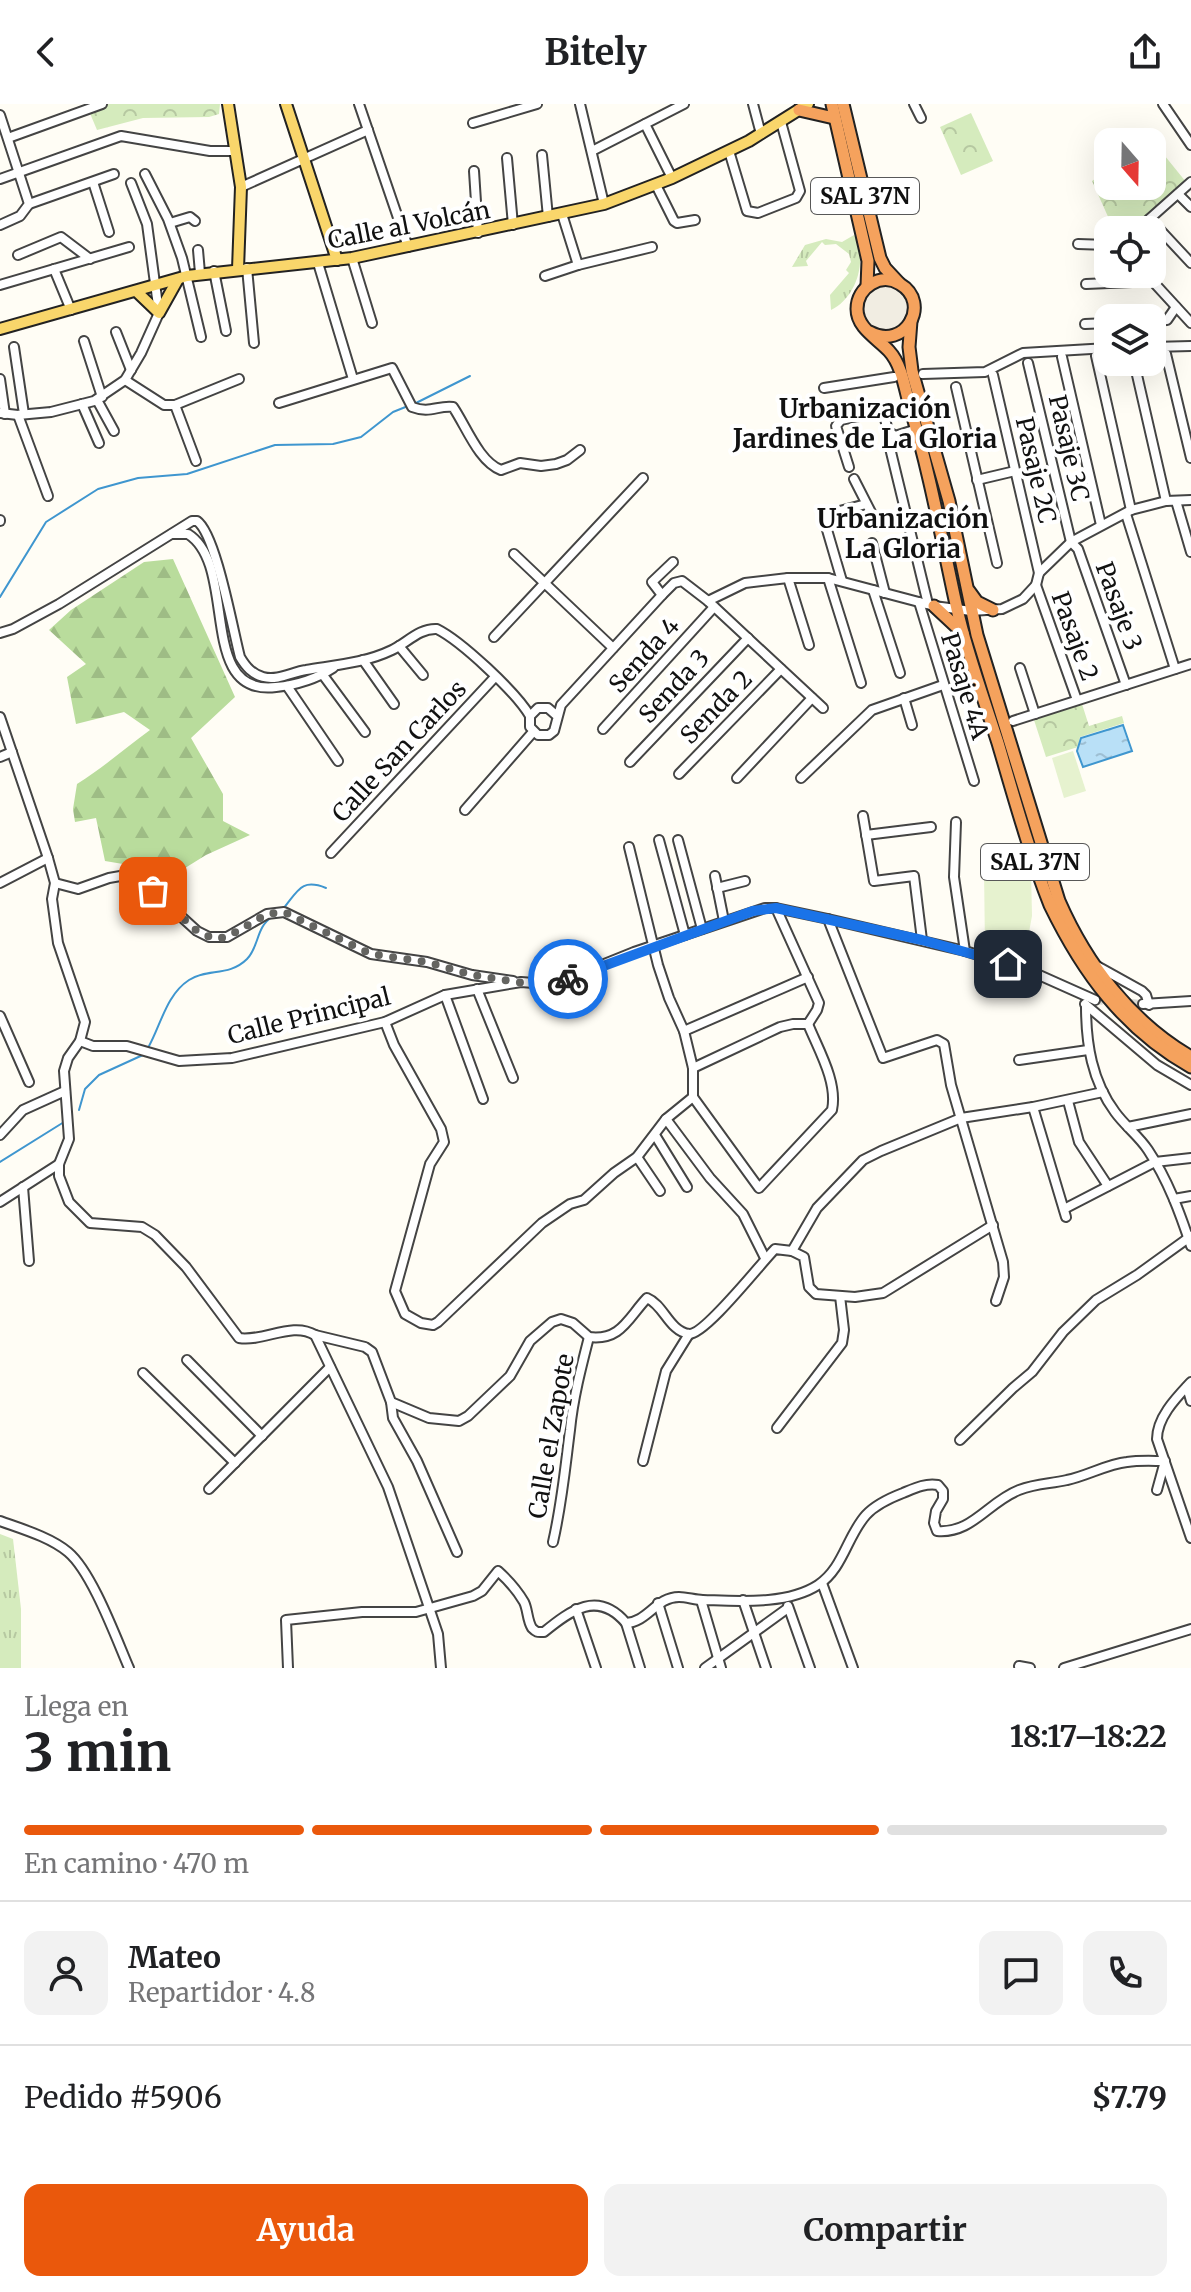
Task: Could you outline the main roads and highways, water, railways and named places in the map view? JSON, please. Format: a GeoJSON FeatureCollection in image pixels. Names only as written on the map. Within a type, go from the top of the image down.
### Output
{"type":"FeatureCollection","features":[{"type":"Feature","properties":{"kind":"highway","name":"SAL 37N"},"geometry":{"type":"LineString","coordinates":[[832,104],[868,261],[867,286],[858,299],[857,310],[861,324],[894,357],[917,429],[957,609],[1042,882],[1071,947],[1098,987],[1128,1022],[1191,1067]]}},
{"type":"Feature","properties":{"kind":"highway","name":"SAL 37N"},"geometry":{"type":"LineString","coordinates":[[844,105],[880,258],[913,299],[909,347],[912,371],[934,440],[977,635],[1056,891],[1092,964],[1148,1027],[1191,1057]]}},
{"type":"Feature","properties":{"kind":"highway"},"geometry":{"type":"LineString","coordinates":[[803,106],[834,118]]}},
{"type":"Feature","properties":{"kind":"highway"},"geometry":{"type":"LineString","coordinates":[[867,286],[883,280],[899,283]]}},
{"type":"Feature","properties":{"kind":"highway"},"geometry":{"type":"LineString","coordinates":[[870,332],[882,337],[895,335],[911,321]]}},
{"type":"Feature","properties":{"kind":"highway"},"geometry":{"type":"LineString","coordinates":[[967,587],[977,602],[993,610],[980,622],[977,635]]}},
{"type":"Feature","properties":{"kind":"highway"},"geometry":{"type":"LineString","coordinates":[[954,591],[951,598],[930,605],[964,633]]}},
{"type":"Feature","properties":{"kind":"main road"},"geometry":{"type":"LineString","coordinates":[[228,104],[241,187],[242,268]]}},
{"type":"Feature","properties":{"kind":"main road"},"geometry":{"type":"LineString","coordinates":[[286,104],[337,260]]}},
{"type":"Feature","properties":{"kind":"main road","name":"Calle al Volcán"},"geometry":{"type":"LineString","coordinates":[[0,329],[200,273],[352,258],[604,204],[656,185],[729,151],[803,106]]}},
{"type":"Feature","properties":{"kind":"main road"},"geometry":{"type":"LineString","coordinates":[[136,291],[159,313],[183,277]]}},
{"type":"Feature","properties":{"kind":"water"},"geometry":{"type":"Polygon","coordinates":[[[1123,725],[1132,751],[1083,767],[1077,751],[1081,738],[1123,725]]]}},
{"type":"Feature","properties":{"kind":"waterway"},"geometry":{"type":"LineString","coordinates":[[414,404],[470,376]]}},
{"type":"Feature","properties":{"kind":"waterway"},"geometry":{"type":"LineString","coordinates":[[0,597],[46,522],[98,489],[138,478],[187,474],[275,445],[333,444],[361,437],[393,412],[408,406]]}},
{"type":"Feature","properties":{"kind":"waterway"},"geometry":{"type":"LineString","coordinates":[[283,909],[305,886],[326,888]]}},
{"type":"Feature","properties":{"kind":"waterway"},"geometry":{"type":"LineString","coordinates":[[148,1048],[169,1002],[181,986],[196,976],[240,965],[251,954],[263,926],[272,917]]}},
{"type":"Feature","properties":{"kind":"waterway"},"geometry":{"type":"LineString","coordinates":[[79,1110],[85,1089],[99,1075],[145,1054]]}},
{"type":"Feature","properties":{"kind":"waterway"},"geometry":{"type":"LineString","coordinates":[[0,1162],[64,1122]]}},
{"type":"Feature","properties":{"kind":"tunnel"},"geometry":{"type":"LineString","coordinates":[[1095,1000],[1143,1004]]}},
{"type":"Feature","properties":{"kind":"district","name":"Urbanización Jardines de La Gloria"},"geometry":{"type":"Point","coordinates":[865,423]}},
{"type":"Feature","properties":{"kind":"district","name":"Urbanización La Gloria"},"geometry":{"type":"Point","coordinates":[903,533]}}]}
